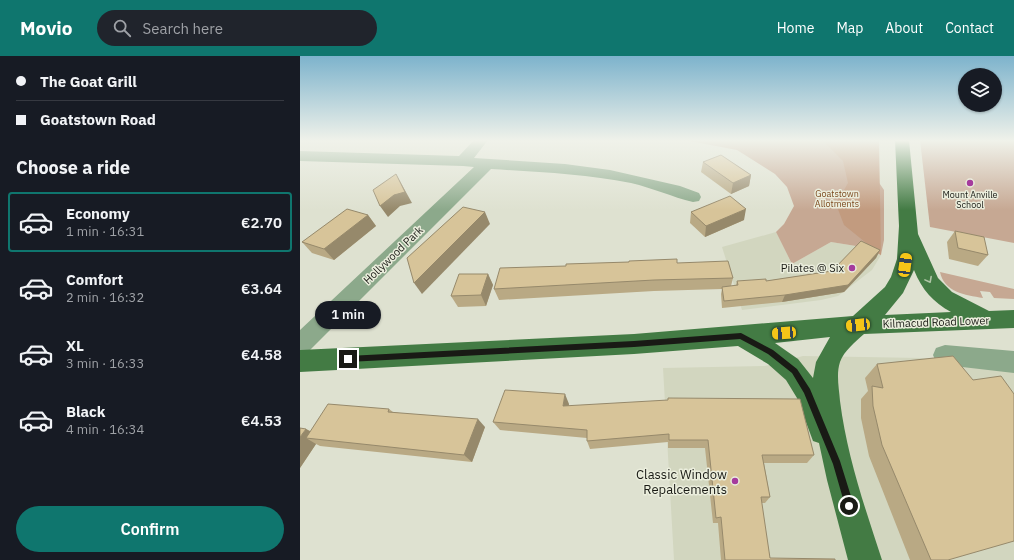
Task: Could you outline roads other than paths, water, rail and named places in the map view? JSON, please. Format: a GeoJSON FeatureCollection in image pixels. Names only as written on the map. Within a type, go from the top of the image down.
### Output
{"type":"FeatureCollection","features":[{"type":"Feature","properties":{"kind":"main road"},"geometry":{"type":"LineString","coordinates":[[837,464],[829,419],[826,370],[828,361],[835,350],[858,325],[877,310],[897,285],[905,265],[908,232],[904,164]]}},
{"type":"Feature","properties":{"kind":"main road"},"geometry":{"type":"LineString","coordinates":[[908,232],[928,280],[934,288],[952,301],[986,320]]}},
{"type":"Feature","properties":{"kind":"main road","name":"Kilmacud Road Lower"},"geometry":{"type":"LineString","coordinates":[[300,361],[634,344],[858,325],[1014,319]]}},
{"type":"Feature","properties":{"kind":"main road"},"geometry":{"type":"LineString","coordinates":[[741,336],[770,352],[794,371],[807,391],[837,464],[866,560]]}},
{"type":"Feature","properties":{"kind":"street"},"geometry":{"type":"LineString","coordinates":[[477,164],[523,166],[597,174],[674,189],[693,197]]}},
{"type":"Feature","properties":{"kind":"street","name":"Hollywood Park"},"geometry":{"type":"LineString","coordinates":[[300,346],[486,165]]}},
{"type":"Feature","properties":{"kind":"street"},"geometry":{"type":"LineString","coordinates":[[945,355],[1014,362]]}},
{"type":"Feature","properties":{"kind":"place","name":"Mount Anville School"},"geometry":{"type":"Point","coordinates":[970,183]}},
{"type":"Feature","properties":{"kind":"place","name":"Pilates @ Six"},"geometry":{"type":"Point","coordinates":[852,268]}},
{"type":"Feature","properties":{"kind":"place","name":"Classic Window Repalcements"},"geometry":{"type":"Point","coordinates":[735,481]}},
{"type":"Feature","properties":{"kind":"park label","name":"Goatstown Allotments"},"geometry":{"type":"Point","coordinates":[837,200]}}]}
